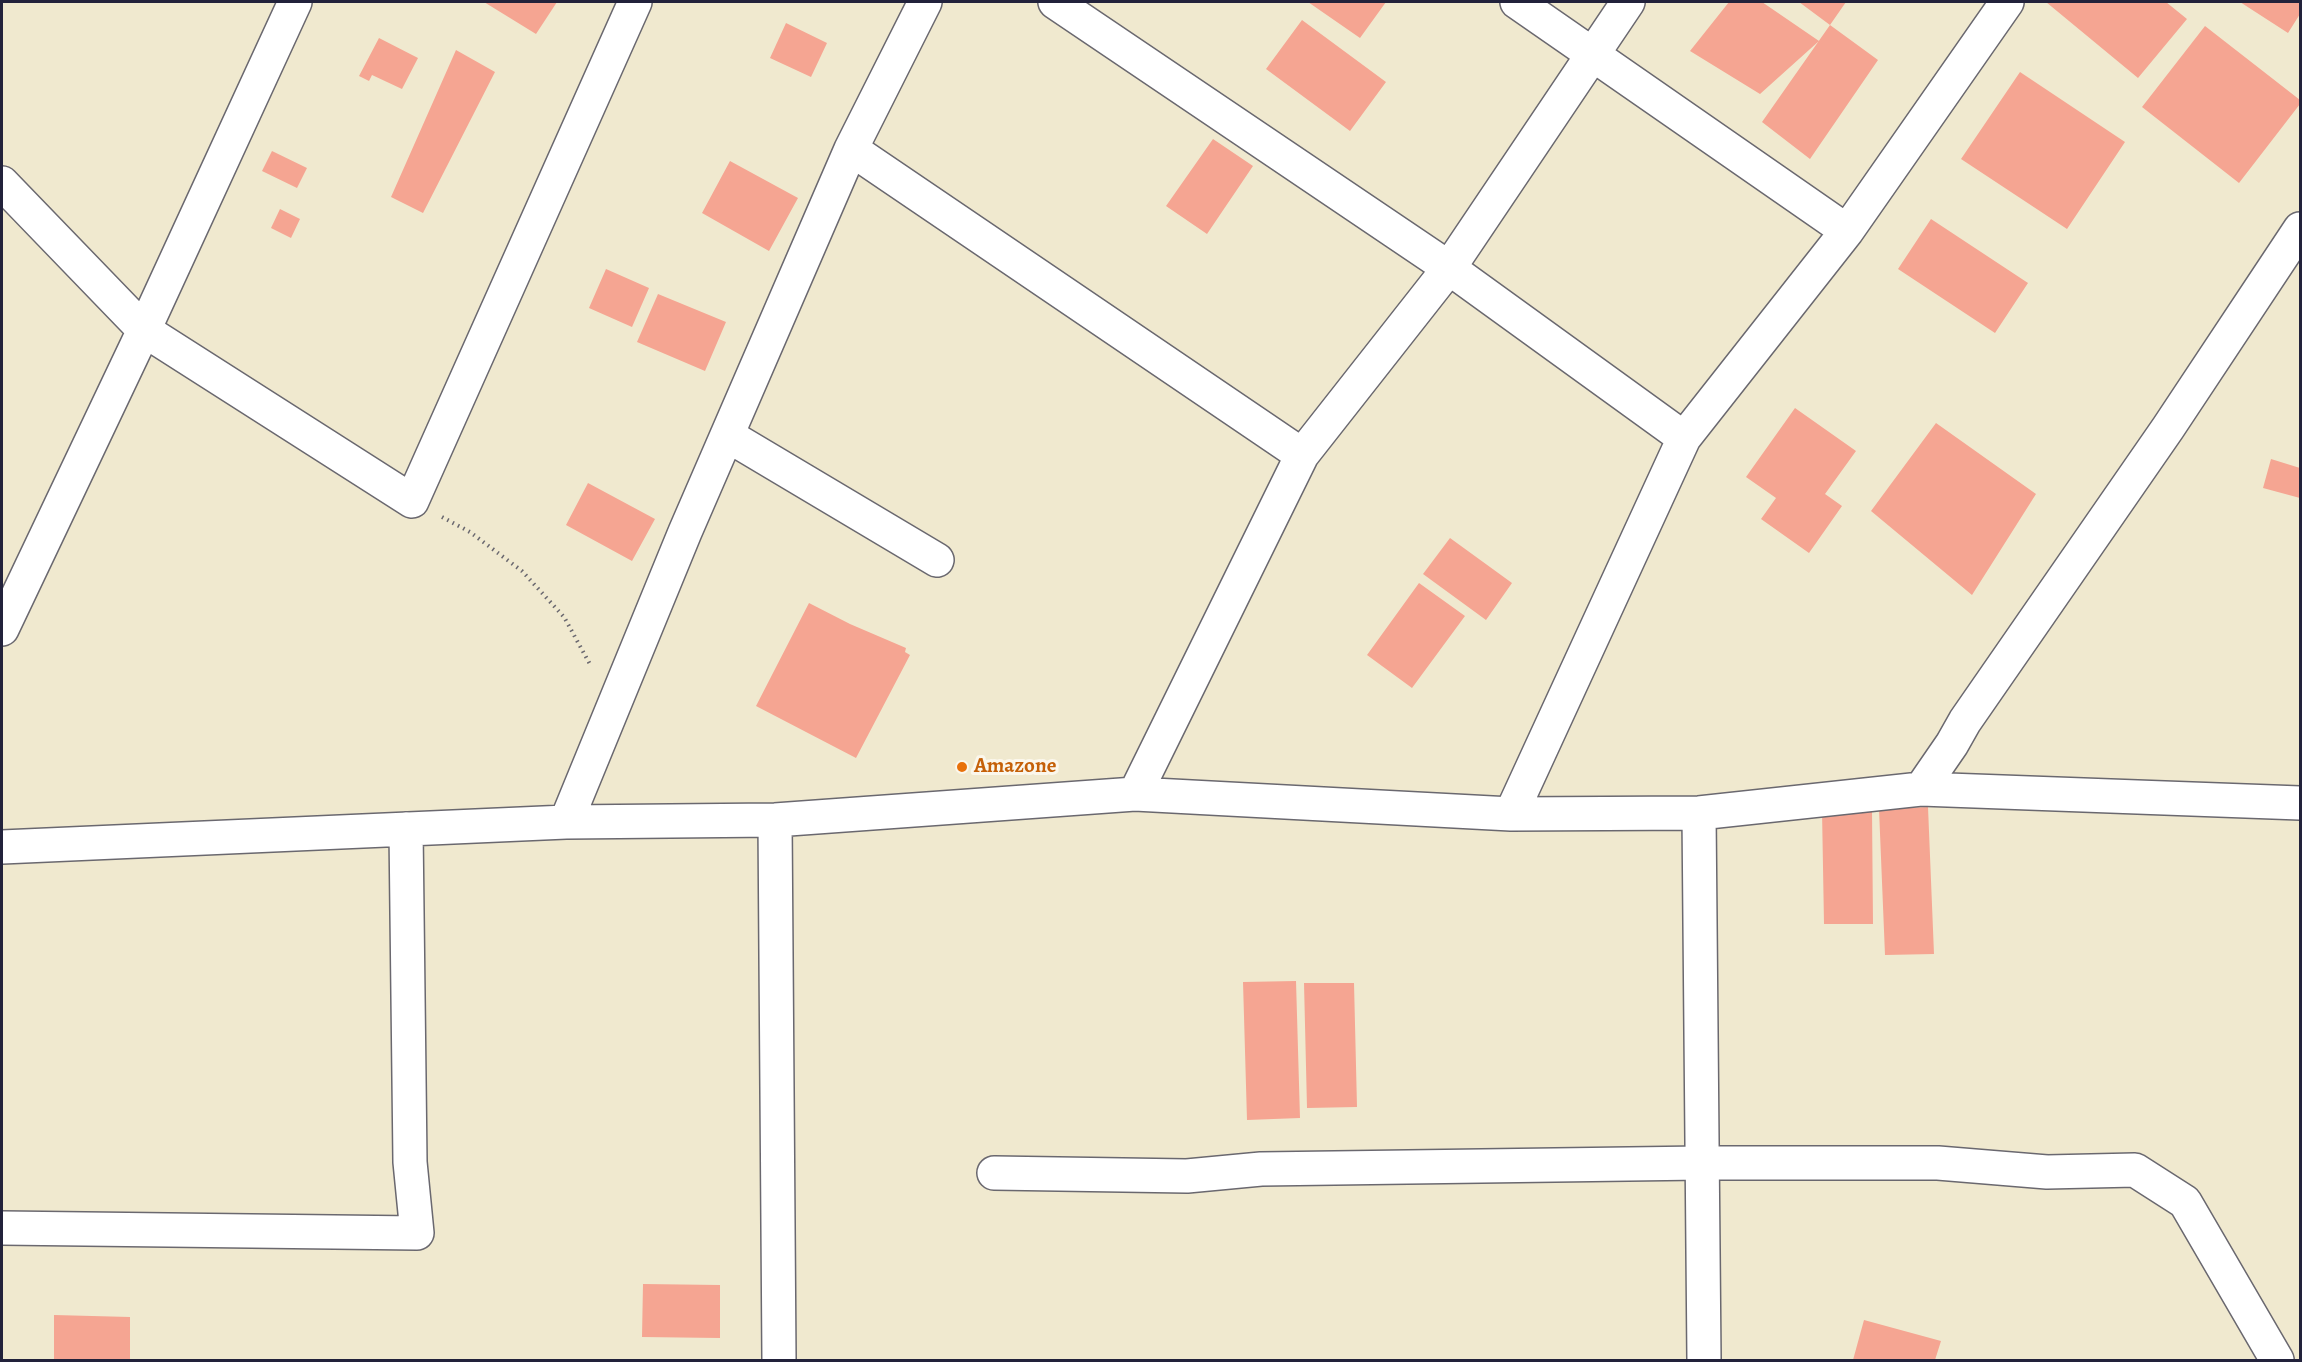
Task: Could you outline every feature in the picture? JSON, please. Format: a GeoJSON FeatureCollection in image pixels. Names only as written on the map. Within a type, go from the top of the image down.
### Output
{"type":"FeatureCollection","features":[{"type":"Feature","properties":{"kind":"street"},"geometry":{"type":"LineString","coordinates":[[2,629],[144,330],[295,2]]}},
{"type":"Feature","properties":{"kind":"street"},"geometry":{"type":"LineString","coordinates":[[2,183],[144,330],[412,501],[635,2]]}},
{"type":"Feature","properties":{"kind":"street"},"geometry":{"type":"LineString","coordinates":[[566,822],[727,435],[851,149],[925,2]]}},
{"type":"Feature","properties":{"kind":"street"},"geometry":{"type":"LineString","coordinates":[[1055,2],[1449,268],[1684,438]]}},
{"type":"Feature","properties":{"kind":"street"},"geometry":{"type":"LineString","coordinates":[[1517,2],[1847,231]]}},
{"type":"Feature","properties":{"kind":"street"},"geometry":{"type":"LineString","coordinates":[[1135,795],[1302,456],[1449,268],[1628,2]]}},
{"type":"Feature","properties":{"kind":"street"},"geometry":{"type":"LineString","coordinates":[[1511,814],[1684,438],[1847,231],[2007,2]]}},
{"type":"Feature","properties":{"kind":"street"},"geometry":{"type":"LineString","coordinates":[[851,149],[1302,456]]}},
{"type":"Feature","properties":{"kind":"street"},"geometry":{"type":"LineString","coordinates":[[1921,789],[2301,229]]}},
{"type":"Feature","properties":{"kind":"street"},"geometry":{"type":"LineString","coordinates":[[727,435],[937,560]]}},
{"type":"Feature","properties":{"kind":"street"},"geometry":{"type":"LineString","coordinates":[[2,847],[566,822],[775,820],[1135,795],[1511,814],[1699,813],[1921,789],[2301,803]]}},
{"type":"Feature","properties":{"kind":"street"},"geometry":{"type":"LineString","coordinates":[[1699,813],[1704,1360]]}},
{"type":"Feature","properties":{"kind":"street"},"geometry":{"type":"LineString","coordinates":[[775,820],[779,1360]]}},
{"type":"Feature","properties":{"kind":"street"},"geometry":{"type":"LineString","coordinates":[[2,1228],[417,1233],[410,1162],[406,829]]}},
{"type":"Feature","properties":{"kind":"street"},"geometry":{"type":"LineString","coordinates":[[994,1173],[1187,1176],[1260,1169],[1702,1163],[1938,1163],[2047,1172],[2135,1170],[2185,1202],[2277,1360]]}},
{"type":"Feature","properties":{"kind":"path"},"geometry":{"type":"LineString","coordinates":[[412,501],[470,532],[522,571],[564,617],[590,662],[611,712]]}},
{"type":"Feature","properties":{"kind":"building"},"geometry":{"type":"Polygon","coordinates":[[[484,2],[557,2],[536,34],[484,2]]]}},
{"type":"Feature","properties":{"kind":"building"},"geometry":{"type":"Polygon","coordinates":[[[1308,2],[1386,2],[1360,38],[1308,2]]]}},
{"type":"Feature","properties":{"kind":"building"},"geometry":{"type":"Polygon","coordinates":[[[1729,2],[1762,2],[1819,41],[1760,94],[1690,51],[1729,2]]]}},
{"type":"Feature","properties":{"kind":"building"},"geometry":{"type":"Polygon","coordinates":[[[1799,2],[1846,2],[1830,25],[1799,2]]]}},
{"type":"Feature","properties":{"kind":"building"},"geometry":{"type":"Polygon","coordinates":[[[2046,2],[2166,2],[2187,19],[2138,78],[2046,2]]]}},
{"type":"Feature","properties":{"kind":"building"},"geometry":{"type":"Polygon","coordinates":[[[2240,2],[2300,2],[2300,14],[2288,33],[2240,2]]]}},
{"type":"Feature","properties":{"kind":"building"},"geometry":{"type":"Polygon","coordinates":[[[1302,20],[1386,82],[1350,131],[1266,69],[1302,20]]]}},
{"type":"Feature","properties":{"kind":"building"},"geometry":{"type":"Polygon","coordinates":[[[786,23],[827,43],[811,77],[770,58],[786,23]]]}},
{"type":"Feature","properties":{"kind":"building"},"geometry":{"type":"Polygon","coordinates":[[[1830,25],[1878,60],[1810,159],[1762,122],[1830,25]]]}},
{"type":"Feature","properties":{"kind":"building"},"geometry":{"type":"Polygon","coordinates":[[[2205,26],[2300,100],[2300,104],[2239,183],[2142,107],[2205,26]]]}},
{"type":"Feature","properties":{"kind":"building"},"geometry":{"type":"Polygon","coordinates":[[[379,38],[418,58],[402,89],[372,75],[369,81],[359,76],[379,38]]]}},
{"type":"Feature","properties":{"kind":"building"},"geometry":{"type":"Polygon","coordinates":[[[456,50],[495,72],[423,213],[391,197],[456,50]]]}},
{"type":"Feature","properties":{"kind":"building"},"geometry":{"type":"Polygon","coordinates":[[[2020,72],[2125,142],[2067,229],[1961,159],[2020,72]]]}},
{"type":"Feature","properties":{"kind":"building"},"geometry":{"type":"Polygon","coordinates":[[[1213,139],[1253,166],[1207,234],[1166,206],[1213,139]]]}},
{"type":"Feature","properties":{"kind":"building"},"geometry":{"type":"Polygon","coordinates":[[[272,151],[307,168],[297,188],[262,171],[272,151]]]}},
{"type":"Feature","properties":{"kind":"building"},"geometry":{"type":"Polygon","coordinates":[[[730,161],[798,198],[769,251],[702,213],[730,161]]]}},
{"type":"Feature","properties":{"kind":"building"},"geometry":{"type":"Polygon","coordinates":[[[280,209],[300,219],[291,238],[271,228],[280,209]]]}},
{"type":"Feature","properties":{"kind":"building"},"geometry":{"type":"Polygon","coordinates":[[[1931,219],[2028,283],[1995,333],[1898,269],[1931,219]]]}},
{"type":"Feature","properties":{"kind":"building"},"geometry":{"type":"Polygon","coordinates":[[[606,269],[649,288],[632,327],[589,308],[606,269]]]}},
{"type":"Feature","properties":{"kind":"building"},"geometry":{"type":"Polygon","coordinates":[[[658,294],[726,322],[705,371],[637,342],[658,294]]]}},
{"type":"Feature","properties":{"kind":"building"},"geometry":{"type":"Polygon","coordinates":[[[1795,408],[1856,451],[1825,494],[1842,506],[1809,553],[1761,519],[1776,498],[1746,477],[1795,408]]]}},
{"type":"Feature","properties":{"kind":"building"},"geometry":{"type":"Polygon","coordinates":[[[1936,423],[2036,494],[1972,595],[1871,511],[1936,423]]]}},
{"type":"Feature","properties":{"kind":"building"},"geometry":{"type":"Polygon","coordinates":[[[2271,459],[2300,468],[2300,498],[2263,488],[2271,459]]]}},
{"type":"Feature","properties":{"kind":"building"},"geometry":{"type":"Polygon","coordinates":[[[588,483],[655,519],[632,561],[566,525],[588,483]]]}},
{"type":"Feature","properties":{"kind":"building"},"geometry":{"type":"Polygon","coordinates":[[[1450,538],[1512,583],[1486,620],[1423,574],[1450,538]]]}},
{"type":"Feature","properties":{"kind":"building"},"geometry":{"type":"Polygon","coordinates":[[[1419,583],[1465,616],[1412,688],[1367,655],[1419,583]]]}},
{"type":"Feature","properties":{"kind":"building"},"geometry":{"type":"Polygon","coordinates":[[[809,603],[906,648],[905,652],[910,655],[856,758],[756,706],[809,603]]]}},
{"type":"Feature","properties":{"kind":"building"},"geometry":{"type":"Polygon","coordinates":[[[1928,807],[1934,954],[1885,955],[1879,809],[1928,807]]]}},
{"type":"Feature","properties":{"kind":"building"},"geometry":{"type":"Polygon","coordinates":[[[1822,810],[1872,810],[1873,924],[1824,924],[1822,810]]]}},
{"type":"Feature","properties":{"kind":"building"},"geometry":{"type":"Polygon","coordinates":[[[1296,981],[1300,1118],[1247,1120],[1243,982],[1296,981]]]}},
{"type":"Feature","properties":{"kind":"building"},"geometry":{"type":"Polygon","coordinates":[[[1304,983],[1354,983],[1357,1107],[1307,1108],[1304,983]]]}},
{"type":"Feature","properties":{"kind":"building"},"geometry":{"type":"Polygon","coordinates":[[[643,1284],[720,1285],[720,1338],[642,1337],[643,1284]]]}},
{"type":"Feature","properties":{"kind":"building"},"geometry":{"type":"Polygon","coordinates":[[[54,1315],[130,1317],[130,1360],[54,1359],[54,1315]]]}},
{"type":"Feature","properties":{"kind":"building"},"geometry":{"type":"Polygon","coordinates":[[[1864,1320],[1941,1341],[1935,1360],[1853,1360],[1864,1320]]]}},
{"type":"Feature","properties":{"kind":"place","name":"Amazone"},"geometry":{"type":"Point","coordinates":[962,767]}}]}
